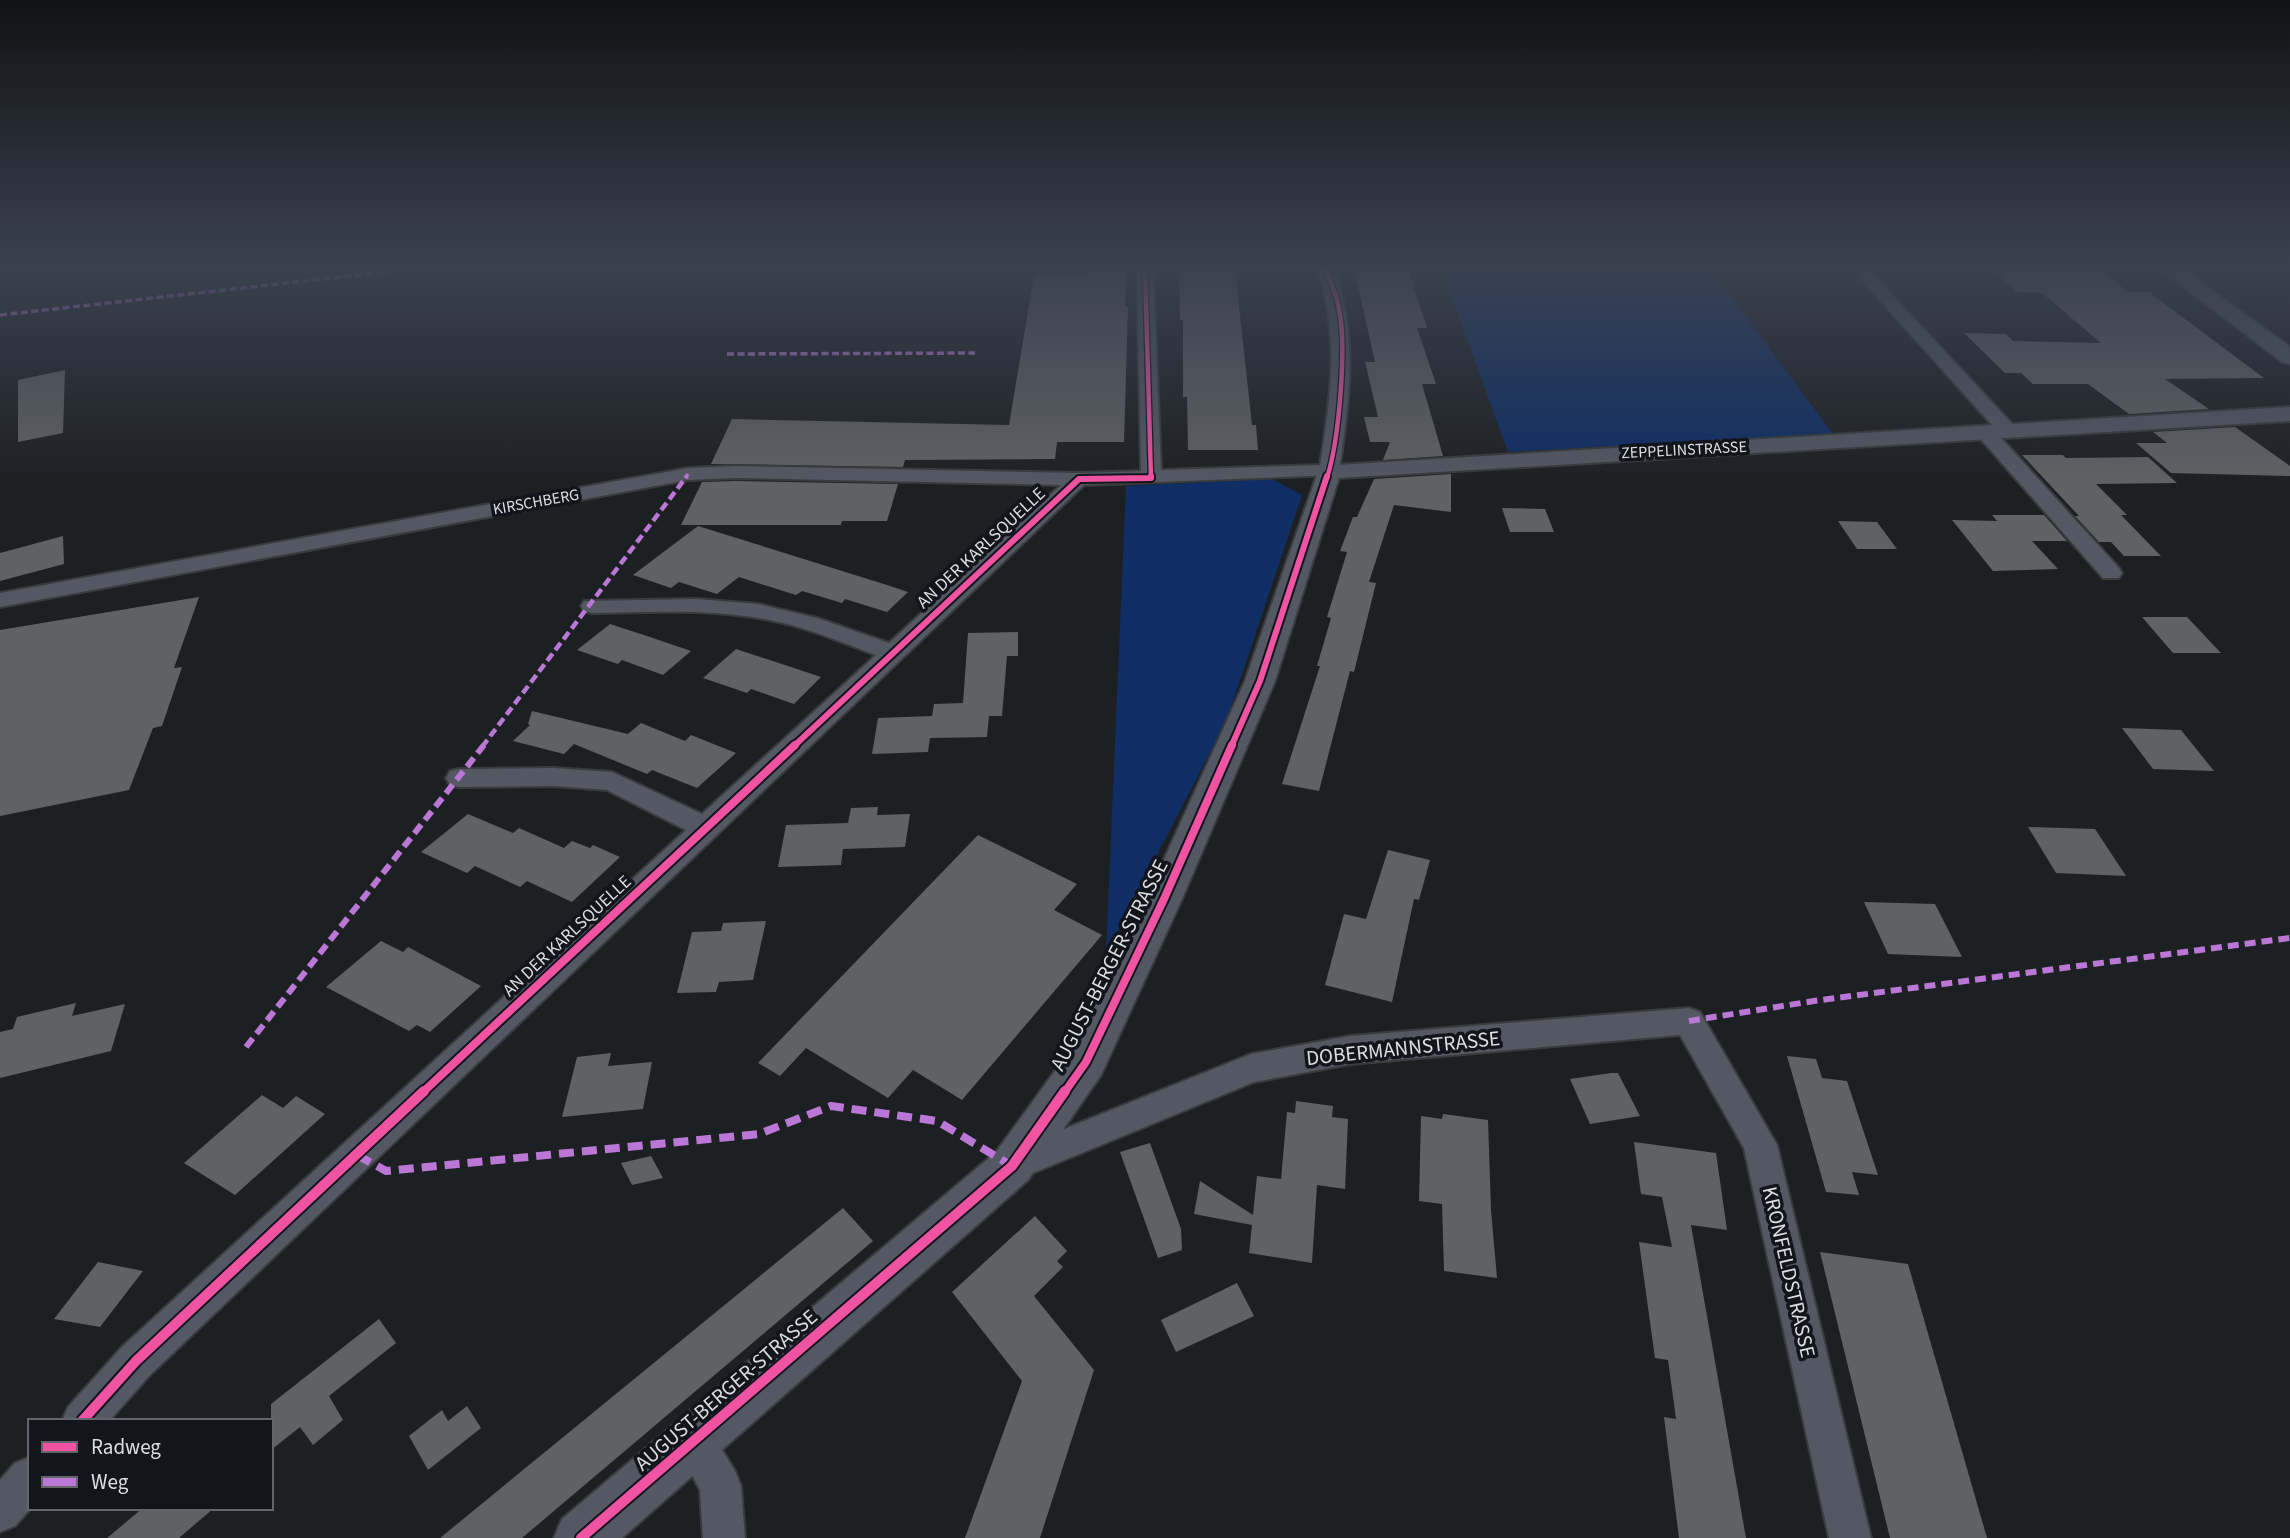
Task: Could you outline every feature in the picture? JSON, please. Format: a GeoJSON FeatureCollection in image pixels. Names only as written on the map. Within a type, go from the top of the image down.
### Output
{"type":"FeatureCollection","features":[{"type":"Feature","properties":{"kind":"street"},"geometry":{"type":"LineString","coordinates":[[1147,340],[1151,478]]}},
{"type":"Feature","properties":{"kind":"street"},"geometry":{"type":"LineString","coordinates":[[1329,471],[1339,399],[1343,340]]}},
{"type":"Feature","properties":{"kind":"street"},"geometry":{"type":"LineString","coordinates":[[1919,340],[2110,573]]}},
{"type":"Feature","properties":{"kind":"street"},"geometry":{"type":"LineString","coordinates":[[2267,340],[2290,357]]}},
{"type":"Feature","properties":{"kind":"street","name":"ZEPPELINSTRASSE"},"geometry":{"type":"LineString","coordinates":[[1079,479],[1329,471],[2290,414]]}},
{"type":"Feature","properties":{"kind":"street","name":"AUGUST-BERGER-STRASSE"},"geometry":{"type":"LineString","coordinates":[[581,1538],[1012,1166],[1086,1062],[1164,899],[1259,681],[1329,471]]}},
{"type":"Feature","properties":{"kind":"street","name":"KIRSCHBERG"},"geometry":{"type":"LineString","coordinates":[[0,600],[688,474],[735,472],[1079,479]]}},
{"type":"Feature","properties":{"kind":"street","name":"AN DER KARLSQUELLE"},"geometry":{"type":"LineString","coordinates":[[84,1419],[136,1361],[1079,479]]}},
{"type":"Feature","properties":{"kind":"street"},"geometry":{"type":"LineString","coordinates":[[592,606],[708,606],[759,611],[812,625],[892,652]]}},
{"type":"Feature","properties":{"kind":"street"},"geometry":{"type":"LineString","coordinates":[[459,778],[554,777],[612,781],[704,827]]}},
{"type":"Feature","properties":{"kind":"street","name":"DOBERMANNSTRASSE"},"geometry":{"type":"LineString","coordinates":[[1012,1166],[1251,1068],[1350,1049],[1689,1021]]}},
{"type":"Feature","properties":{"kind":"street","name":"KRONFELDSTRASSE"},"geometry":{"type":"LineString","coordinates":[[1689,1021],[1760,1145],[1850,1538]]}},
{"type":"Feature","properties":{"kind":"street"},"geometry":{"type":"LineString","coordinates":[[694,1441],[720,1486],[724,1538]]}},
{"type":"Feature","properties":{"kind":"street"},"geometry":{"type":"LineString","coordinates":[[0,1511],[28,1480]]}},
{"type":"Feature","properties":{"kind":"shaded area"},"geometry":{"type":"Polygon","coordinates":[[[1467,340],[1763,340],[1833,434],[1508,452],[1467,340]]]}},
{"type":"Feature","properties":{"kind":"shaded area"},"geometry":{"type":"Polygon","coordinates":[[[1272,479],[1302,495],[1226,722],[1106,953],[1126,486],[1272,479]]]}},
{"type":"Feature","properties":{"kind":"building"},"geometry":{"type":"Polygon","coordinates":[[[1023,340],[1127,340],[1124,442],[1057,442],[1055,459],[905,460],[903,467],[711,464],[732,419],[1009,425],[1023,340]]]}},
{"type":"Feature","properties":{"kind":"building"},"geometry":{"type":"Polygon","coordinates":[[[1183,340],[1243,340],[1252,425],[1256,425],[1258,450],[1188,450],[1187,397],[1183,397],[1183,340]]]}},
{"type":"Feature","properties":{"kind":"building"},"geometry":{"type":"Polygon","coordinates":[[[1370,340],[1421,340],[1436,384],[1422,384],[1443,456],[1383,460],[1390,442],[1370,442],[1364,417],[1378,417],[1365,362],[1375,362],[1370,340]]]}},
{"type":"Feature","properties":{"kind":"building"},"geometry":{"type":"Polygon","coordinates":[[[1971,340],[2101,343],[2097,340],[2213,340],[2264,378],[2165,379],[2209,409],[2129,414],[2088,384],[2033,384],[2021,373],[2005,373],[1971,340]]]}},
{"type":"Feature","properties":{"kind":"building"},"geometry":{"type":"Polygon","coordinates":[[[65,370],[63,433],[18,442],[18,380],[65,370]]]}},
{"type":"Feature","properties":{"kind":"building"},"geometry":{"type":"Polygon","coordinates":[[[2235,427],[2290,466],[2290,476],[2171,473],[2136,443],[2167,443],[2153,432],[2235,427]]]}},
{"type":"Feature","properties":{"kind":"building"},"geometry":{"type":"Polygon","coordinates":[[[2022,455],[2063,455],[2066,458],[2148,457],[2177,483],[2096,484],[2127,515],[2121,515],[2161,556],[2124,556],[2111,542],[2099,542],[2075,516],[2079,516],[2022,455]]]}},
{"type":"Feature","properties":{"kind":"building"},"geometry":{"type":"Polygon","coordinates":[[[1451,474],[1451,512],[1394,505],[1369,582],[1376,583],[1354,672],[1350,671],[1319,791],[1282,784],[1320,666],[1317,666],[1331,618],[1327,617],[1347,552],[1340,551],[1353,517],[1357,517],[1374,479],[1451,474]]]}},
{"type":"Feature","properties":{"kind":"building"},"geometry":{"type":"Polygon","coordinates":[[[702,482],[898,484],[887,521],[842,521],[841,525],[681,525],[702,482]]]}},
{"type":"Feature","properties":{"kind":"building"},"geometry":{"type":"Polygon","coordinates":[[[1502,508],[1545,509],[1554,532],[1510,532],[1502,508]]]}},
{"type":"Feature","properties":{"kind":"building"},"geometry":{"type":"Polygon","coordinates":[[[1992,515],[2044,515],[2067,541],[2032,541],[2058,569],[1993,571],[1952,520],[1997,521],[1992,515]]]}},
{"type":"Feature","properties":{"kind":"building"},"geometry":{"type":"Polygon","coordinates":[[[1838,521],[1877,522],[1897,549],[1857,549],[1838,521]]]}},
{"type":"Feature","properties":{"kind":"building"},"geometry":{"type":"Polygon","coordinates":[[[698,526],[908,592],[887,612],[845,599],[842,603],[802,591],[796,595],[739,577],[717,594],[679,582],[671,588],[633,575],[698,526]]]}},
{"type":"Feature","properties":{"kind":"building"},"geometry":{"type":"Polygon","coordinates":[[[63,536],[64,564],[0,581],[0,553],[63,536]]]}},
{"type":"Feature","properties":{"kind":"building"},"geometry":{"type":"Polygon","coordinates":[[[199,597],[174,668],[182,667],[162,726],[153,728],[129,790],[0,816],[0,630],[199,597]]]}},
{"type":"Feature","properties":{"kind":"building"},"geometry":{"type":"Polygon","coordinates":[[[2142,617],[2187,617],[2221,653],[2173,653],[2142,617]]]}},
{"type":"Feature","properties":{"kind":"building"},"geometry":{"type":"Polygon","coordinates":[[[610,624],[691,651],[663,675],[622,660],[618,664],[577,650],[610,624]]]}},
{"type":"Feature","properties":{"kind":"building"},"geometry":{"type":"Polygon","coordinates":[[[1018,632],[1018,656],[1007,656],[1002,716],[989,716],[987,737],[930,738],[928,752],[872,754],[878,718],[932,716],[934,704],[963,703],[968,633],[1018,632]]]}},
{"type":"Feature","properties":{"kind":"building"},"geometry":{"type":"Polygon","coordinates":[[[736,649],[821,677],[794,704],[751,689],[747,693],[703,678],[736,649]]]}},
{"type":"Feature","properties":{"kind":"building"},"geometry":{"type":"Polygon","coordinates":[[[532,711],[628,734],[641,723],[685,741],[691,735],[736,753],[697,788],[652,770],[647,774],[574,744],[564,754],[513,741],[530,725],[528,724],[532,711]]]}},
{"type":"Feature","properties":{"kind":"building"},"geometry":{"type":"Polygon","coordinates":[[[2122,728],[2181,730],[2214,771],[2153,769],[2122,728]]]}},
{"type":"Feature","properties":{"kind":"building"},"geometry":{"type":"Polygon","coordinates":[[[878,807],[877,815],[910,814],[905,847],[843,849],[841,865],[778,867],[786,825],[848,823],[851,808],[878,807]]]}},
{"type":"Feature","properties":{"kind":"building"},"geometry":{"type":"Polygon","coordinates":[[[468,814],[513,833],[519,828],[564,848],[572,841],[590,848],[593,845],[620,857],[572,902],[527,881],[520,887],[475,866],[467,873],[421,852],[468,814]]]}},
{"type":"Feature","properties":{"kind":"building"},"geometry":{"type":"Polygon","coordinates":[[[2028,827],[2095,829],[2126,876],[2056,873],[2028,827]]]}},
{"type":"Feature","properties":{"kind":"building"},"geometry":{"type":"Polygon","coordinates":[[[978,835],[1077,884],[1054,910],[1102,935],[962,1100],[913,1070],[888,1098],[806,1048],[780,1076],[758,1063],[978,835]]]}},
{"type":"Feature","properties":{"kind":"building"},"geometry":{"type":"Polygon","coordinates":[[[1388,850],[1430,860],[1419,900],[1414,899],[1392,1002],[1325,985],[1344,914],[1366,919],[1388,850]]]}},
{"type":"Feature","properties":{"kind":"building"},"geometry":{"type":"Polygon","coordinates":[[[1864,902],[1935,904],[1962,957],[1888,954],[1864,902]]]}},
{"type":"Feature","properties":{"kind":"building"},"geometry":{"type":"Polygon","coordinates":[[[766,921],[753,980],[719,982],[716,992],[677,993],[692,932],[721,931],[723,923],[766,921]]]}},
{"type":"Feature","properties":{"kind":"building"},"geometry":{"type":"Polygon","coordinates":[[[381,941],[403,952],[408,947],[481,986],[430,1032],[417,1025],[409,1031],[326,987],[381,941]]]}},
{"type":"Feature","properties":{"kind":"building"},"geometry":{"type":"Polygon","coordinates":[[[76,1003],[72,1016],[125,1004],[111,1051],[0,1078],[0,1032],[13,1029],[17,1017],[76,1003]]]}},
{"type":"Feature","properties":{"kind":"building"},"geometry":{"type":"Polygon","coordinates":[[[611,1053],[608,1066],[652,1062],[643,1109],[562,1117],[577,1057],[611,1053]]]}},
{"type":"Feature","properties":{"kind":"building"},"geometry":{"type":"Polygon","coordinates":[[[1787,1056],[1816,1059],[1822,1078],[1847,1081],[1878,1175],[1852,1172],[1859,1195],[1826,1192],[1787,1056]]]}},
{"type":"Feature","properties":{"kind":"building"},"geometry":{"type":"Polygon","coordinates":[[[1618,1073],[1640,1116],[1590,1124],[1570,1079],[1618,1073]]]}},
{"type":"Feature","properties":{"kind":"building"},"geometry":{"type":"Polygon","coordinates":[[[262,1095],[283,1108],[296,1096],[325,1114],[235,1195],[184,1163],[262,1095]]]}},
{"type":"Feature","properties":{"kind":"building"},"geometry":{"type":"Polygon","coordinates":[[[1296,1101],[1333,1106],[1332,1117],[1348,1119],[1345,1189],[1317,1185],[1312,1263],[1249,1253],[1252,1225],[1194,1214],[1200,1181],[1253,1215],[1257,1176],[1281,1179],[1287,1112],[1295,1113],[1296,1101]]]}},
{"type":"Feature","properties":{"kind":"building"},"geometry":{"type":"Polygon","coordinates":[[[1443,1114],[1488,1120],[1491,1210],[1497,1278],[1444,1271],[1442,1204],[1419,1201],[1421,1116],[1442,1119],[1443,1114]]]}},
{"type":"Feature","properties":{"kind":"building"},"geometry":{"type":"Polygon","coordinates":[[[1634,1142],[1716,1153],[1727,1230],[1691,1225],[1746,1538],[1679,1538],[1664,1417],[1676,1419],[1668,1360],[1655,1358],[1639,1242],[1672,1247],[1662,1197],[1641,1194],[1634,1142]]]}},
{"type":"Feature","properties":{"kind":"building"},"geometry":{"type":"Polygon","coordinates":[[[1150,1143],[1181,1229],[1182,1250],[1158,1258],[1120,1152],[1150,1143]]]}},
{"type":"Feature","properties":{"kind":"building"},"geometry":{"type":"Polygon","coordinates":[[[651,1156],[663,1178],[632,1185],[621,1163],[651,1156]]]}},
{"type":"Feature","properties":{"kind":"building"},"geometry":{"type":"Polygon","coordinates":[[[843,1208],[873,1241],[522,1538],[440,1538],[843,1208]]]}},
{"type":"Feature","properties":{"kind":"building"},"geometry":{"type":"Polygon","coordinates":[[[1035,1216],[1067,1251],[1057,1261],[1063,1267],[1034,1296],[1094,1370],[1040,1538],[965,1538],[1022,1381],[952,1292],[1035,1216]]]}},
{"type":"Feature","properties":{"kind":"building"},"geometry":{"type":"Polygon","coordinates":[[[1820,1252],[1908,1264],[1987,1538],[1890,1538],[1820,1252]]]}},
{"type":"Feature","properties":{"kind":"building"},"geometry":{"type":"Polygon","coordinates":[[[98,1262],[143,1271],[100,1327],[54,1319],[98,1262]]]}},
{"type":"Feature","properties":{"kind":"building"},"geometry":{"type":"Polygon","coordinates":[[[1237,1283],[1254,1316],[1176,1352],[1161,1320],[1237,1283]]]}},
{"type":"Feature","properties":{"kind":"building"},"geometry":{"type":"Polygon","coordinates":[[[379,1319],[396,1343],[329,1396],[343,1420],[313,1445],[300,1427],[273,1448],[271,1404],[379,1319]]]}},
{"type":"Feature","properties":{"kind":"building"},"geometry":{"type":"Polygon","coordinates":[[[467,1406],[481,1428],[428,1470],[409,1436],[442,1410],[448,1421],[467,1406]]]}},
{"type":"Feature","properties":{"kind":"building"},"geometry":{"type":"Polygon","coordinates":[[[141,1510],[212,1510],[179,1538],[107,1538],[141,1510]]]}},
{"type":"Feature","properties":{"kind":"marked path"},"geometry":{"type":"LineString","coordinates":[[727,354],[975,353]]}},
{"type":"Feature","properties":{"kind":"marked path"},"geometry":{"type":"LineString","coordinates":[[246,1047],[525,691],[688,474]]}},
{"type":"Feature","properties":{"kind":"marked path"},"geometry":{"type":"LineString","coordinates":[[1689,1021],[1814,1001],[2290,938]]}},
{"type":"Feature","properties":{"kind":"marked path"},"geometry":{"type":"LineString","coordinates":[[357,1155],[386,1171],[759,1134],[831,1106],[937,1121],[1012,1166]]}},
{"type":"Feature","properties":{"kind":"cycle path"},"geometry":{"type":"LineString","coordinates":[[84,1419],[136,1361],[1079,479],[1151,478],[1147,340]]}},
{"type":"Feature","properties":{"kind":"cycle path"},"geometry":{"type":"LineString","coordinates":[[581,1538],[1012,1166],[1086,1062],[1164,899],[1260,681],[1329,471],[1339,399],[1343,340]]}}]}
